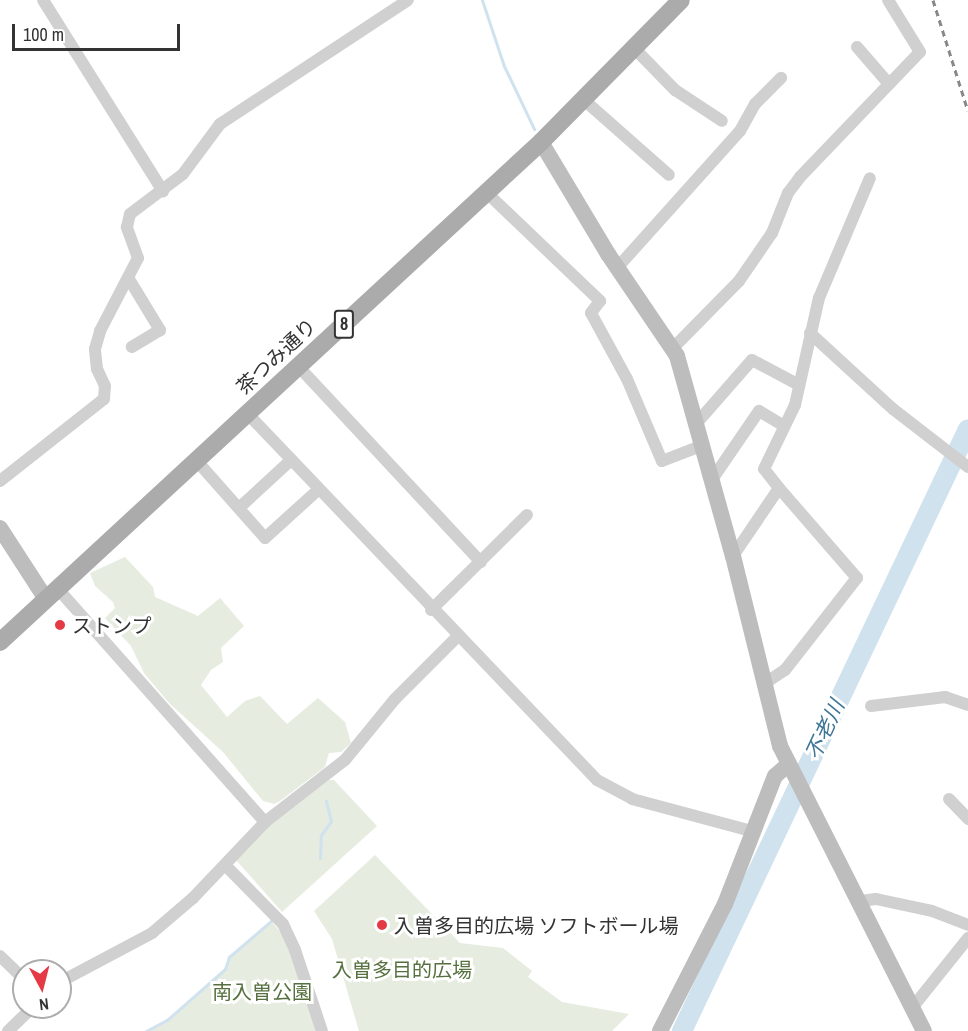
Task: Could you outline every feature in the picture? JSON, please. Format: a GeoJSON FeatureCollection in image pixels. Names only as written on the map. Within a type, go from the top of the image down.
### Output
{"type":"FeatureCollection","features":[{"type":"Feature","properties":{"kind":"main road","name":"茶つみ通り"},"geometry":{"type":"LineString","coordinates":[[0,642],[541,142],[681,0]]}},
{"type":"Feature","properties":{"kind":"street"},"geometry":{"type":"LineString","coordinates":[[44,0],[164,191]]}},
{"type":"Feature","properties":{"kind":"street"},"geometry":{"type":"LineString","coordinates":[[0,481],[104,399],[105,386],[97,369],[94,349],[103,324],[129,279],[138,258],[127,220],[130,214],[164,191],[183,174],[219,124],[408,0]]}},
{"type":"Feature","properties":{"kind":"street"},"geometry":{"type":"LineString","coordinates":[[673,348],[739,281],[772,233],[796,182],[920,51],[888,0]]}},
{"type":"Feature","properties":{"kind":"street"},"geometry":{"type":"LineString","coordinates":[[857,47],[889,84]]}},
{"type":"Feature","properties":{"kind":"street"},"geometry":{"type":"LineString","coordinates":[[634,48],[675,90],[722,121]]}},
{"type":"Feature","properties":{"kind":"street"},"geometry":{"type":"LineString","coordinates":[[617,268],[740,131],[755,104],[781,78]]}},
{"type":"Feature","properties":{"kind":"street"},"geometry":{"type":"LineString","coordinates":[[584,100],[669,175]]}},
{"type":"Feature","properties":{"kind":"street"},"geometry":{"type":"LineString","coordinates":[[541,142],[617,268],[673,348],[733,556],[774,728],[806,799],[860,901],[924,1031]]}},
{"type":"Feature","properties":{"kind":"street"},"geometry":{"type":"LineString","coordinates":[[764,684],[785,669],[857,578],[764,469],[784,426],[799,385],[819,298],[870,177]]}},
{"type":"Feature","properties":{"kind":"street"},"geometry":{"type":"LineString","coordinates":[[486,192],[600,301],[591,313],[627,379],[662,461],[700,446]]}},
{"type":"Feature","properties":{"kind":"street"},"geometry":{"type":"LineString","coordinates":[[129,279],[160,330],[132,347]]}},
{"type":"Feature","properties":{"kind":"street"},"geometry":{"type":"LineString","coordinates":[[810,333],[925,435],[963,463]]}},
{"type":"Feature","properties":{"kind":"street"},"geometry":{"type":"LineString","coordinates":[[695,425],[752,360],[799,385]]}},
{"type":"Feature","properties":{"kind":"street"},"geometry":{"type":"LineString","coordinates":[[298,366],[481,562]]}},
{"type":"Feature","properties":{"kind":"street"},"geometry":{"type":"LineString","coordinates":[[711,481],[759,411],[784,426]]}},
{"type":"Feature","properties":{"kind":"street"},"geometry":{"type":"LineString","coordinates":[[248,413],[431,610],[597,780],[632,800],[755,832]]}},
{"type":"Feature","properties":{"kind":"street"},"geometry":{"type":"LineString","coordinates":[[196,460],[266,538],[318,490]]}},
{"type":"Feature","properties":{"kind":"street"},"geometry":{"type":"LineString","coordinates":[[239,508],[291,460]]}},
{"type":"Feature","properties":{"kind":"street"},"geometry":{"type":"LineString","coordinates":[[733,556],[779,488]]}},
{"type":"Feature","properties":{"kind":"street"},"geometry":{"type":"LineString","coordinates":[[431,610],[527,515]]}},
{"type":"Feature","properties":{"kind":"street"},"geometry":{"type":"LineString","coordinates":[[0,528],[52,594],[265,822]]}},
{"type":"Feature","properties":{"kind":"street"},"geometry":{"type":"LineString","coordinates":[[72,975],[152,933],[225,865],[265,822],[345,760],[395,699],[457,637]]}},
{"type":"Feature","properties":{"kind":"street"},"geometry":{"type":"LineString","coordinates":[[871,706],[945,697],[968,705]]}},
{"type":"Feature","properties":{"kind":"street"},"geometry":{"type":"LineString","coordinates":[[660,1031],[717,921],[755,832],[774,776],[791,768]]}},
{"type":"Feature","properties":{"kind":"street"},"geometry":{"type":"LineString","coordinates":[[949,799],[968,819]]}},
{"type":"Feature","properties":{"kind":"street"},"geometry":{"type":"LineString","coordinates":[[225,865],[283,924],[322,1031]]}},
{"type":"Feature","properties":{"kind":"street"},"geometry":{"type":"LineString","coordinates":[[860,901],[876,899],[932,911],[968,925]]}},
{"type":"Feature","properties":{"kind":"street"},"geometry":{"type":"LineString","coordinates":[[912,1008],[968,938]]}},
{"type":"Feature","properties":{"kind":"street"},"geometry":{"type":"LineString","coordinates":[[0,956],[12,968]]}},
{"type":"Feature","properties":{"kind":"street"},"geometry":{"type":"LineString","coordinates":[[8,1031],[20,1019]]}},
{"type":"Feature","properties":{"kind":"green space"},"geometry":{"type":"Polygon","coordinates":[[[125,557],[153,587],[155,597],[198,616],[220,598],[244,626],[221,648],[223,662],[211,670],[201,685],[227,717],[245,701],[260,696],[287,724],[318,698],[345,722],[351,743],[341,752],[329,753],[325,767],[280,801],[274,804],[263,801],[223,752],[169,703],[144,673],[131,646],[105,618],[115,608],[113,602],[95,586],[90,573],[125,557]]]}},
{"type":"Feature","properties":{"kind":"green space"},"geometry":{"type":"Polygon","coordinates":[[[329,780],[334,780],[377,826],[282,912],[236,860],[270,825],[329,780]]]}},
{"type":"Feature","properties":{"kind":"green space","name":"入曽多目的広場"},"geometry":{"type":"Polygon","coordinates":[[[375,855],[460,943],[503,948],[532,971],[528,977],[562,1002],[629,1014],[612,1031],[359,1031],[332,939],[314,911],[375,855]]]}},
{"type":"Feature","properties":{"kind":"green space","name":"南入曽公園"},"geometry":{"type":"Polygon","coordinates":[[[272,922],[286,939],[318,1031],[148,1031],[170,1020],[226,969],[231,957],[272,922]]]}},
{"type":"Feature","properties":{"kind":"waterway"},"geometry":{"type":"LineString","coordinates":[[482,0],[504,66],[534,129]]}},
{"type":"Feature","properties":{"kind":"waterway","name":"不老川"},"geometry":{"type":"LineString","coordinates":[[682,1031],[968,429]]}},
{"type":"Feature","properties":{"kind":"waterway"},"geometry":{"type":"LineString","coordinates":[[320,858],[321,835],[331,821],[326,801]]}},
{"type":"Feature","properties":{"kind":"waterway"},"geometry":{"type":"LineString","coordinates":[[146,1031],[167,1020],[225,969],[229,957],[271,921]]}},
{"type":"Feature","properties":{"kind":"railway"},"geometry":{"type":"LineString","coordinates":[[933,0],[968,111]]}},
{"type":"Feature","properties":{"kind":"place","name":"ストンプ"},"geometry":{"type":"Point","coordinates":[60,625]}},
{"type":"Feature","properties":{"kind":"place","name":"入曽多目的広場 ソフトボール場"},"geometry":{"type":"Point","coordinates":[382,925]}}]}
